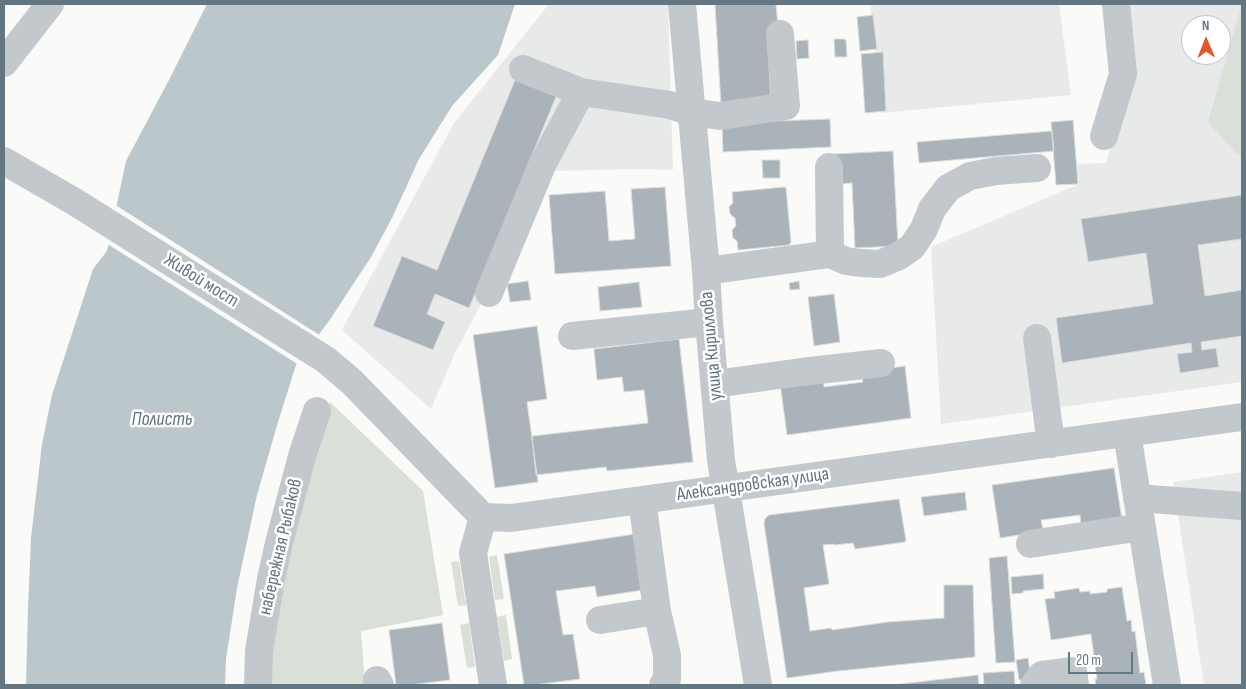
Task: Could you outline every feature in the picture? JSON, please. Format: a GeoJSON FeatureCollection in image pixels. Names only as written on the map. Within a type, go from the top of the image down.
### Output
{"type":"FeatureCollection","features":[{"type":"Feature","properties":{"kind":"street"},"geometry":{"type":"LineString","coordinates":[[4,63],[50,4]]}},
{"type":"Feature","properties":{"kind":"street","name":"улица Кириллова"},"geometry":{"type":"LineString","coordinates":[[682,4],[721,460],[758,685]]}},
{"type":"Feature","properties":{"kind":"street"},"geometry":{"type":"LineString","coordinates":[[1104,136],[1123,74],[1116,4]]}},
{"type":"Feature","properties":{"kind":"street"},"geometry":{"type":"LineString","coordinates":[[524,69],[581,92],[670,105],[691,112],[720,116],[786,106],[780,34]]}},
{"type":"Feature","properties":{"kind":"street"},"geometry":{"type":"LineString","coordinates":[[489,293],[543,163],[581,92]]}},
{"type":"Feature","properties":{"kind":"street","name":"Живой мост"},"geometry":{"type":"LineString","coordinates":[[4,162],[76,202],[326,360],[352,382],[483,517]]}},
{"type":"Feature","properties":{"kind":"street"},"geometry":{"type":"LineString","coordinates":[[829,167],[830,254]]}},
{"type":"Feature","properties":{"kind":"street"},"geometry":{"type":"LineString","coordinates":[[706,271],[830,254],[846,261],[880,264],[899,256],[912,247],[924,229],[932,209],[948,188],[970,176],[996,171],[1037,168]]}},
{"type":"Feature","properties":{"kind":"street"},"geometry":{"type":"LineString","coordinates":[[572,336],[709,322]]}},
{"type":"Feature","properties":{"kind":"street"},"geometry":{"type":"LineString","coordinates":[[1037,338],[1051,444]]}},
{"type":"Feature","properties":{"kind":"street"},"geometry":{"type":"LineString","coordinates":[[714,384],[880,363]]}},
{"type":"Feature","properties":{"kind":"street","name":"набережная Рыбаков"},"geometry":{"type":"LineString","coordinates":[[258,685],[259,650],[277,552],[302,456],[317,411]]}},
{"type":"Feature","properties":{"kind":"street","name":"Александровская улица"},"geometry":{"type":"LineString","coordinates":[[483,517],[511,518],[1242,417]]}},
{"type":"Feature","properties":{"kind":"street"},"geometry":{"type":"LineString","coordinates":[[1128,433],[1167,685]]}},
{"type":"Feature","properties":{"kind":"street"},"geometry":{"type":"LineString","coordinates":[[1137,498],[1242,506]]}},
{"type":"Feature","properties":{"kind":"street"},"geometry":{"type":"LineString","coordinates":[[642,500],[657,611],[667,655],[667,679],[663,685]]}},
{"type":"Feature","properties":{"kind":"street"},"geometry":{"type":"LineString","coordinates":[[483,517],[473,553],[493,685]]}},
{"type":"Feature","properties":{"kind":"street"},"geometry":{"type":"LineString","coordinates":[[1030,544],[1142,527]]}},
{"type":"Feature","properties":{"kind":"street"},"geometry":{"type":"LineString","coordinates":[[600,620],[657,611]]}},
{"type":"Feature","properties":{"kind":"street"},"geometry":{"type":"LineString","coordinates":[[1034,685],[1042,675],[1073,671],[1075,685]]}},
{"type":"Feature","properties":{"kind":"shaded area"},"geometry":{"type":"Polygon","coordinates":[[[549,4],[668,4],[673,170],[552,171],[454,355],[431,409],[342,330],[454,123],[549,4]]]}},
{"type":"Feature","properties":{"kind":"shaded area"},"geometry":{"type":"Polygon","coordinates":[[[870,4],[1059,4],[1071,95],[881,113],[870,4]]]}},
{"type":"Feature","properties":{"kind":"shaded area"},"geometry":{"type":"Polygon","coordinates":[[[1123,4],[1242,4],[1242,382],[941,424],[931,247],[1079,184],[1077,164],[1106,163],[1132,73],[1123,4]]]}},
{"type":"Feature","properties":{"kind":"shaded area"},"geometry":{"type":"Polygon","coordinates":[[[1242,4],[1242,157],[1236,153],[1208,122],[1224,65],[1231,65],[1231,42],[1242,4]]]}},
{"type":"Feature","properties":{"kind":"shaded area"},"geometry":{"type":"Polygon","coordinates":[[[330,402],[423,491],[443,615],[361,631],[365,685],[272,685],[272,633],[302,495],[330,402]]]}},
{"type":"Feature","properties":{"kind":"shaded area"},"geometry":{"type":"Polygon","coordinates":[[[1242,472],[1242,685],[1204,685],[1173,482],[1242,472]]]}},
{"type":"Feature","properties":{"kind":"shaded area"},"geometry":{"type":"Polygon","coordinates":[[[497,555],[504,599],[495,600],[489,557],[497,555]]]}},
{"type":"Feature","properties":{"kind":"shaded area"},"geometry":{"type":"Polygon","coordinates":[[[459,561],[466,605],[458,606],[451,562],[459,561]]]}},
{"type":"Feature","properties":{"kind":"shaded area"},"geometry":{"type":"Polygon","coordinates":[[[506,615],[512,659],[504,661],[497,617],[506,615]]]}},
{"type":"Feature","properties":{"kind":"shaded area"},"geometry":{"type":"Polygon","coordinates":[[[469,623],[475,667],[467,668],[460,625],[469,623]]]}},
{"type":"Feature","properties":{"kind":"water","name":"Полисть"},"geometry":{"type":"Polygon","coordinates":[[[207,4],[515,4],[498,55],[452,106],[419,159],[392,218],[371,257],[329,321],[296,365],[257,495],[237,588],[226,659],[225,685],[26,685],[31,538],[42,444],[52,395],[93,269],[107,251],[126,161],[207,4]]]}},
{"type":"Feature","properties":{"kind":"pier"},"geometry":{"type":"Polygon","coordinates":[[[114,204],[321,336],[299,365],[106,243],[114,204]]]}},
{"type":"Feature","properties":{"kind":"building"},"geometry":{"type":"Polygon","coordinates":[[[715,4],[776,4],[778,28],[767,29],[771,102],[721,105],[715,4]]]}},
{"type":"Feature","properties":{"kind":"building"},"geometry":{"type":"Polygon","coordinates":[[[873,15],[877,49],[860,51],[857,17],[873,15]]]}},
{"type":"Feature","properties":{"kind":"building"},"geometry":{"type":"Polygon","coordinates":[[[834,39],[846,40],[847,57],[835,57],[834,39]]]}},
{"type":"Feature","properties":{"kind":"building"},"geometry":{"type":"Polygon","coordinates":[[[808,40],[809,58],[797,59],[796,41],[808,40]]]}},
{"type":"Feature","properties":{"kind":"building"},"geometry":{"type":"Polygon","coordinates":[[[883,52],[886,111],[865,113],[861,54],[883,52]]]}},
{"type":"Feature","properties":{"kind":"building"},"geometry":{"type":"Polygon","coordinates":[[[517,75],[558,92],[469,308],[435,294],[427,314],[445,322],[433,350],[373,326],[402,256],[437,270],[517,75]]]}},
{"type":"Feature","properties":{"kind":"building"},"geometry":{"type":"Polygon","coordinates":[[[830,119],[831,147],[723,152],[722,123],[830,119]]]}},
{"type":"Feature","properties":{"kind":"building"},"geometry":{"type":"Polygon","coordinates":[[[1073,120],[1078,184],[1056,185],[1051,122],[1073,120]]]}},
{"type":"Feature","properties":{"kind":"building"},"geometry":{"type":"Polygon","coordinates":[[[1052,131],[1054,151],[919,163],[917,142],[1052,131]]]}},
{"type":"Feature","properties":{"kind":"building"},"geometry":{"type":"Polygon","coordinates":[[[893,151],[898,246],[855,248],[852,183],[836,184],[834,154],[893,151]]]}},
{"type":"Feature","properties":{"kind":"building"},"geometry":{"type":"Polygon","coordinates":[[[762,160],[780,160],[780,178],[763,178],[762,160]]]}},
{"type":"Feature","properties":{"kind":"building"},"geometry":{"type":"Polygon","coordinates":[[[665,187],[671,266],[555,274],[549,195],[605,191],[609,241],[635,239],[631,189],[665,187]]]}},
{"type":"Feature","properties":{"kind":"building"},"geometry":{"type":"Polygon","coordinates":[[[786,188],[791,242],[789,245],[739,250],[737,241],[733,238],[732,230],[736,226],[735,218],[730,214],[729,207],[733,203],[732,192],[786,188]]]}},
{"type":"Feature","properties":{"kind":"building"},"geometry":{"type":"Polygon","coordinates":[[[1242,195],[1242,239],[1198,245],[1205,296],[1242,290],[1242,336],[1201,342],[1202,350],[1216,348],[1219,367],[1180,373],[1177,354],[1192,352],[1191,343],[1062,363],[1056,318],[1153,304],[1146,253],[1088,262],[1081,219],[1242,195]]]}},
{"type":"Feature","properties":{"kind":"building"},"geometry":{"type":"Polygon","coordinates":[[[528,281],[531,300],[510,302],[507,284],[528,281]]]}},
{"type":"Feature","properties":{"kind":"building"},"geometry":{"type":"Polygon","coordinates":[[[799,281],[800,289],[790,290],[789,283],[799,281]]]}},
{"type":"Feature","properties":{"kind":"building"},"geometry":{"type":"Polygon","coordinates":[[[639,282],[642,307],[600,311],[598,287],[639,282]]]}},
{"type":"Feature","properties":{"kind":"building"},"geometry":{"type":"Polygon","coordinates":[[[834,294],[840,342],[814,346],[808,297],[834,294]]]}},
{"type":"Feature","properties":{"kind":"building"},"geometry":{"type":"Polygon","coordinates":[[[537,326],[547,399],[527,402],[538,482],[495,488],[473,335],[537,326]]]}},
{"type":"Feature","properties":{"kind":"building"},"geometry":{"type":"Polygon","coordinates":[[[679,339],[693,462],[607,471],[606,467],[536,475],[532,436],[648,423],[644,390],[624,392],[622,377],[597,380],[594,349],[679,339]]]}},
{"type":"Feature","properties":{"kind":"building"},"geometry":{"type":"Polygon","coordinates":[[[905,366],[911,418],[787,435],[780,383],[823,377],[824,387],[863,382],[861,372],[905,366]]]}},
{"type":"Feature","properties":{"kind":"building"},"geometry":{"type":"Polygon","coordinates":[[[1114,468],[1122,520],[1081,526],[1080,515],[1041,520],[1043,531],[1000,538],[992,485],[1114,468]]]}},
{"type":"Feature","properties":{"kind":"building"},"geometry":{"type":"Polygon","coordinates":[[[965,492],[967,510],[924,516],[921,497],[965,492]]]}},
{"type":"Feature","properties":{"kind":"building"},"geometry":{"type":"Polygon","coordinates":[[[899,499],[905,542],[855,549],[853,543],[823,545],[829,584],[804,588],[810,631],[944,618],[944,585],[973,585],[975,657],[787,678],[764,523],[765,519],[769,515],[899,499]]]}},
{"type":"Feature","properties":{"kind":"building"},"geometry":{"type":"Polygon","coordinates":[[[635,534],[643,590],[597,597],[595,586],[556,591],[563,635],[573,634],[580,679],[524,685],[504,554],[635,534]]]}},
{"type":"Feature","properties":{"kind":"building"},"geometry":{"type":"Polygon","coordinates":[[[1007,556],[1015,662],[996,663],[989,558],[1007,556]]]}},
{"type":"Feature","properties":{"kind":"building"},"geometry":{"type":"Polygon","coordinates":[[[1043,574],[1044,589],[1012,594],[1011,577],[1043,574]]]}},
{"type":"Feature","properties":{"kind":"building"},"geometry":{"type":"Polygon","coordinates":[[[1122,587],[1127,621],[1131,620],[1132,632],[1135,631],[1140,673],[1144,672],[1146,685],[1096,685],[1095,679],[1097,679],[1091,634],[1051,640],[1045,599],[1055,598],[1054,592],[1079,588],[1080,592],[1090,591],[1090,594],[1107,592],[1107,589],[1122,587]]]}},
{"type":"Feature","properties":{"kind":"building"},"geometry":{"type":"Polygon","coordinates":[[[442,623],[450,680],[396,685],[389,630],[442,623]]]}},
{"type":"Feature","properties":{"kind":"building"},"geometry":{"type":"Polygon","coordinates":[[[1028,658],[1031,678],[1019,680],[1016,660],[1028,658]]]}},
{"type":"Feature","properties":{"kind":"building"},"geometry":{"type":"Polygon","coordinates":[[[1014,671],[1015,685],[984,685],[983,673],[1014,671]]]}},
{"type":"Feature","properties":{"kind":"building"},"geometry":{"type":"Polygon","coordinates":[[[978,675],[979,685],[892,685],[978,675]]]}}]}
